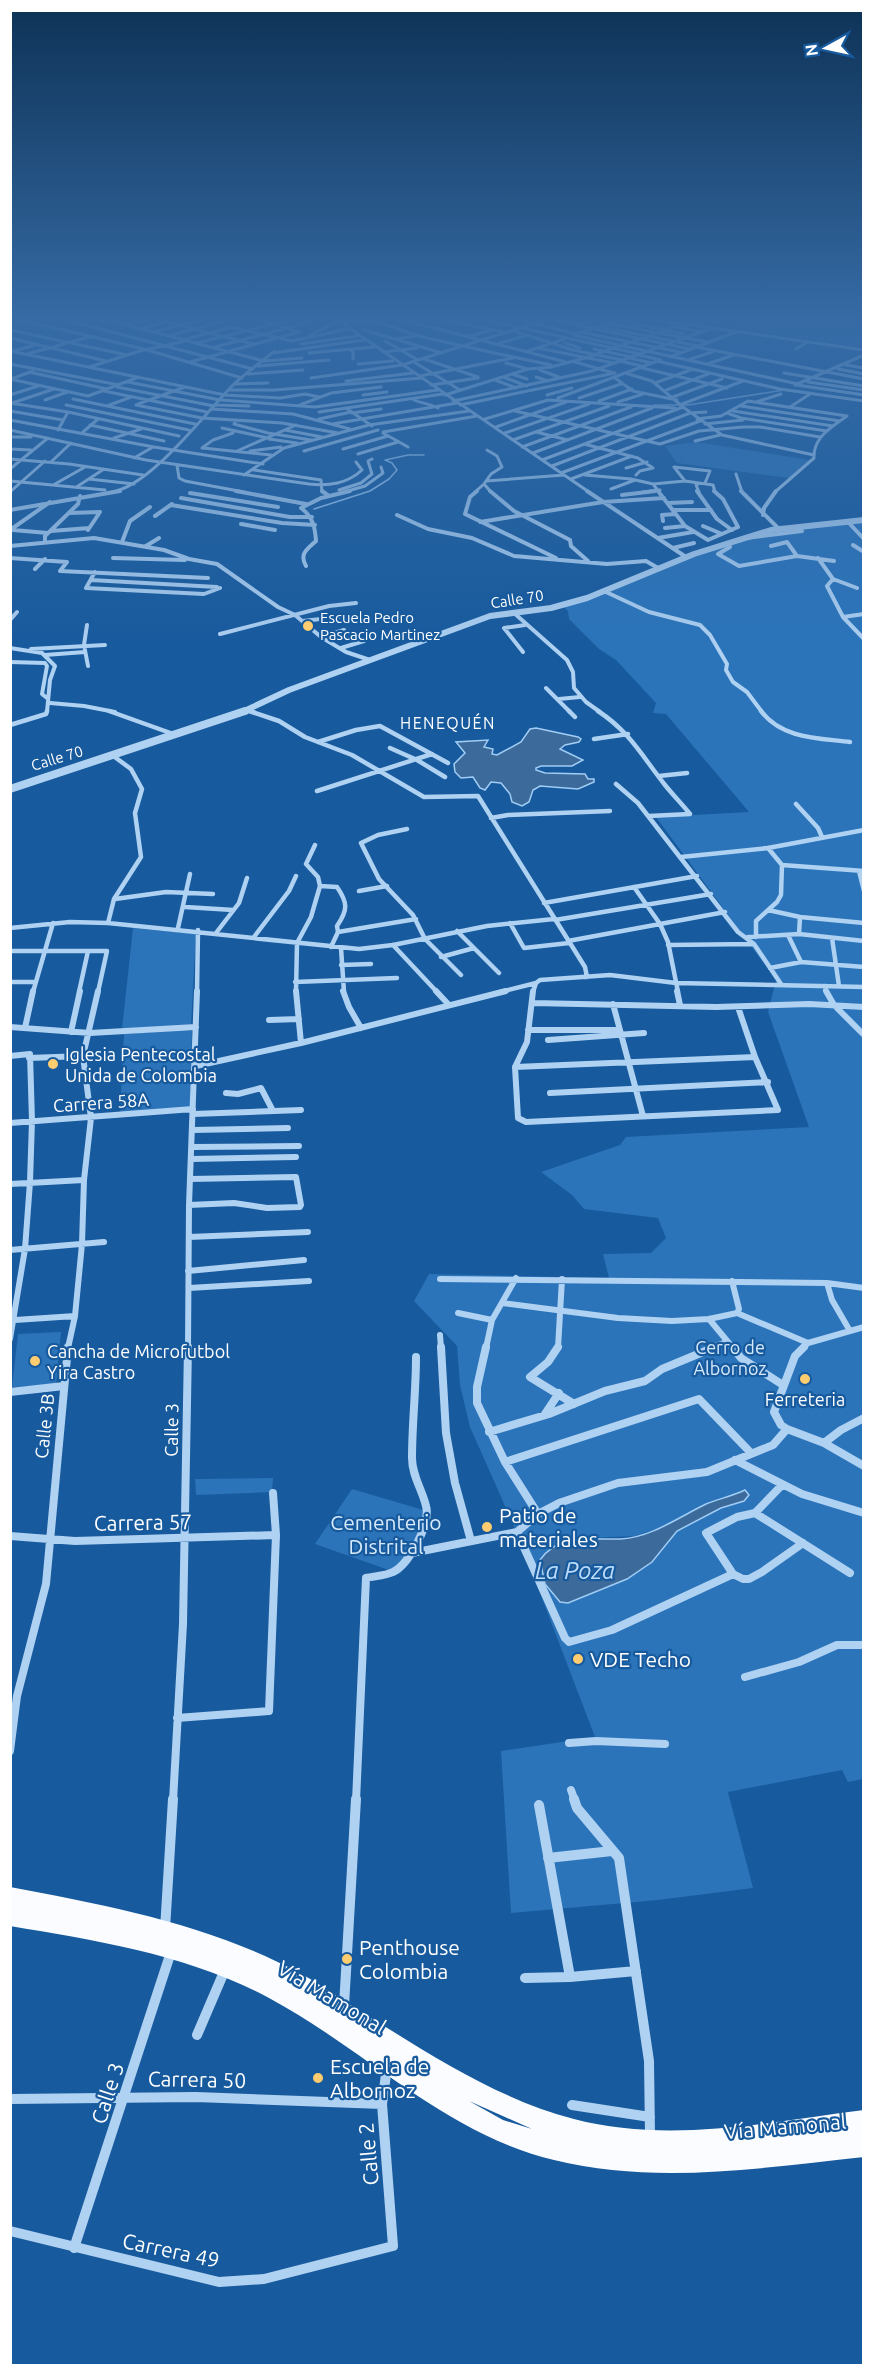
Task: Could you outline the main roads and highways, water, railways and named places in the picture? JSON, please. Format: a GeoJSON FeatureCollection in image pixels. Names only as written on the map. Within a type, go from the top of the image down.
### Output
{"type":"FeatureCollection","features":[{"type":"Feature","properties":{"kind":"main road","name":"Vía Mamonal"},"geometry":{"type":"LineString","coordinates":[[10,1897],[169,1939],[226,1966],[291,1998],[434,2093],[478,2120],[512,2135],[563,2149],[611,2158],[651,2162],[864,2145]]}},
{"type":"Feature","properties":{"kind":"main road","name":"Vía Mamonal"},"geometry":{"type":"LineString","coordinates":[[10,1916],[124,1936],[212,1944],[288,1979],[474,2094],[498,2106],[575,2131],[612,2139],[650,2143],[724,2138],[864,2122]]}},
{"type":"Feature","properties":{"kind":"water"},"geometry":{"type":"Polygon","coordinates":[[[536,728],[581,739],[579,742],[565,745],[560,749],[583,760],[572,766],[541,766],[536,770],[545,773],[585,774],[588,779],[594,779],[594,782],[578,789],[540,786],[533,790],[529,802],[522,806],[512,802],[510,794],[501,783],[491,782],[485,790],[480,788],[473,777],[461,778],[455,772],[454,764],[465,753],[456,742],[488,740],[484,747],[493,749],[492,754],[497,755],[521,742],[530,729],[536,728]]]}},
{"type":"Feature","properties":{"kind":"water","name":"La Poza"},"geometry":{"type":"Polygon","coordinates":[[[745,1490],[749,1495],[744,1501],[721,1508],[677,1531],[652,1562],[627,1579],[568,1603],[560,1602],[545,1584],[540,1560],[557,1545],[577,1539],[621,1539],[644,1535],[706,1504],[745,1490]]]}},
{"type":"Feature","properties":{"kind":"waterway"},"geometry":{"type":"LineString","coordinates":[[314,509],[370,491],[389,479],[397,470],[392,463],[385,460],[408,455],[424,455]]}},
{"type":"Feature","properties":{"kind":"place","name":"Escuela Pedro Pascacio Martinez"},"geometry":{"type":"Point","coordinates":[308,626]}},
{"type":"Feature","properties":{"kind":"place","name":"Iglesia Pentecostal Unida de Colombia"},"geometry":{"type":"Point","coordinates":[53,1064]}},
{"type":"Feature","properties":{"kind":"place","name":"Cancha de Microfutbol Yira Castro"},"geometry":{"type":"Point","coordinates":[35,1361]}},
{"type":"Feature","properties":{"kind":"place","name":"Ferreteria"},"geometry":{"type":"Point","coordinates":[805,1379]}},
{"type":"Feature","properties":{"kind":"place","name":"Patio de materiales"},"geometry":{"type":"Point","coordinates":[487,1527]}},
{"type":"Feature","properties":{"kind":"place","name":"VDE Techo"},"geometry":{"type":"Point","coordinates":[578,1659]}},
{"type":"Feature","properties":{"kind":"place","name":"Penthouse Colombia"},"geometry":{"type":"Point","coordinates":[347,1959]}},
{"type":"Feature","properties":{"kind":"place","name":"Escuela de Albornoz"},"geometry":{"type":"Point","coordinates":[318,2078]}},
{"type":"Feature","properties":{"kind":"district","name":"HENEQUÉN"},"geometry":{"type":"Point","coordinates":[448,723]}},
{"type":"Feature","properties":{"kind":"park label","name":"Cerro de Albornoz"},"geometry":{"type":"Point","coordinates":[730,1357]}},
{"type":"Feature","properties":{"kind":"park label","name":"Cementerio Distrital"},"geometry":{"type":"Point","coordinates":[386,1534]}}]}
